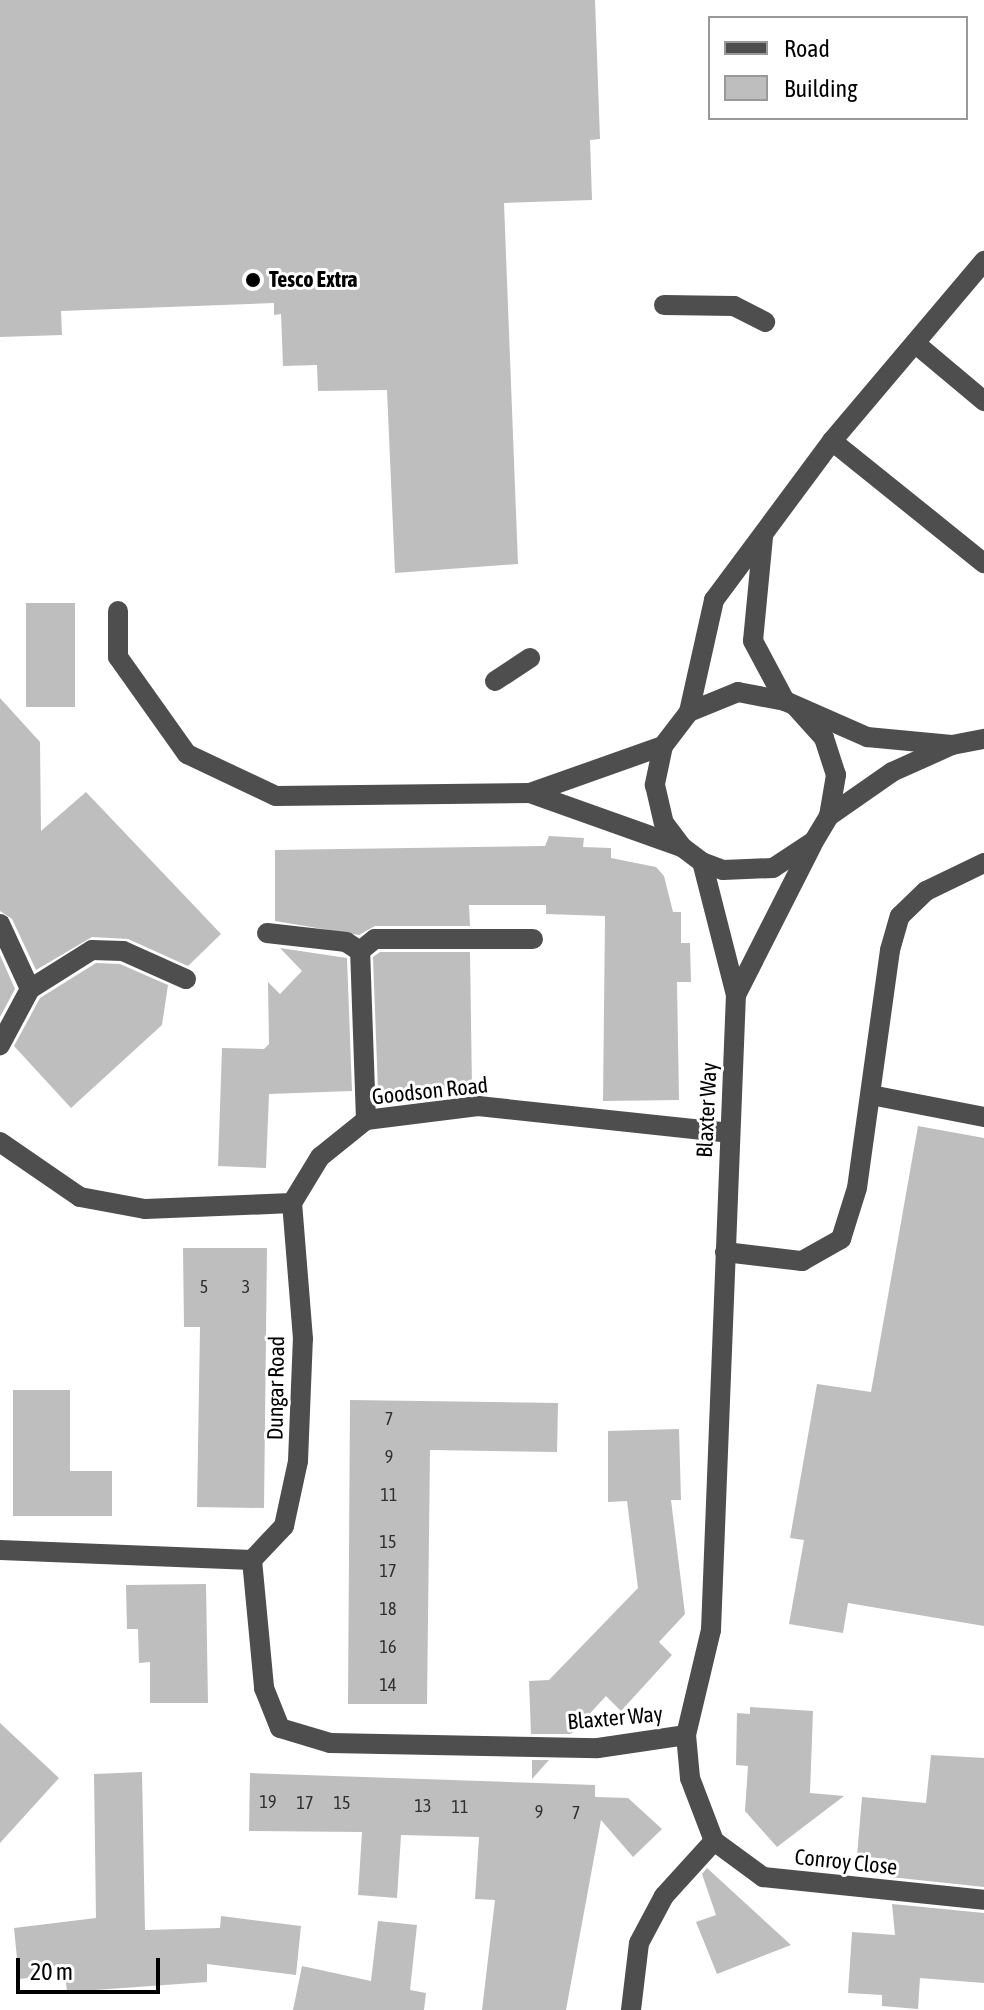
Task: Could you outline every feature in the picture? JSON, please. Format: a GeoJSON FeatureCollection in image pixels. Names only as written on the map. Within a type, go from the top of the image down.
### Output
{"type":"FeatureCollection","features":[{"type":"Feature","properties":{"kind":"street"},"geometry":{"type":"LineString","coordinates":[[764,535],[753,641],[790,704],[824,738],[836,775],[829,816],[814,841],[773,868],[723,870],[702,862],[682,847],[664,823],[655,785],[663,746],[689,712],[714,600],[832,441],[984,261]]}},
{"type":"Feature","properties":{"kind":"street"},"geometry":{"type":"LineString","coordinates":[[664,305],[734,306],[765,322]]}},
{"type":"Feature","properties":{"kind":"street"},"geometry":{"type":"LineString","coordinates":[[916,344],[984,401]]}},
{"type":"Feature","properties":{"kind":"street"},"geometry":{"type":"LineString","coordinates":[[832,441],[984,563]]}},
{"type":"Feature","properties":{"kind":"street"},"geometry":{"type":"LineString","coordinates":[[118,611],[118,657],[187,754],[276,796],[530,793],[663,746]]}},
{"type":"Feature","properties":{"kind":"street"},"geometry":{"type":"LineString","coordinates":[[495,681],[530,658]]}},
{"type":"Feature","properties":{"kind":"street"},"geometry":{"type":"LineString","coordinates":[[689,712],[738,692],[790,704],[867,737],[952,745]]}},
{"type":"Feature","properties":{"kind":"street"},"geometry":{"type":"LineString","coordinates":[[829,816],[892,772],[952,745],[984,739]]}},
{"type":"Feature","properties":{"kind":"street"},"geometry":{"type":"LineString","coordinates":[[530,793],[682,847]]}},
{"type":"Feature","properties":{"kind":"street","name":"Blaxter Way"},"geometry":{"type":"LineString","coordinates":[[736,995],[814,841]]}},
{"type":"Feature","properties":{"kind":"street","name":"Blaxter Way"},"geometry":{"type":"LineString","coordinates":[[252,1560],[264,1688],[280,1728],[330,1743],[582,1748],[686,1735],[711,1630],[736,995],[702,862]]}},
{"type":"Feature","properties":{"kind":"street"},"geometry":{"type":"LineString","coordinates":[[725,1252],[802,1261],[841,1239],[854,1198],[900,916],[926,891],[984,863]]}},
{"type":"Feature","properties":{"kind":"street"},"geometry":{"type":"LineString","coordinates":[[0,924],[30,989]]}},
{"type":"Feature","properties":{"kind":"street"},"geometry":{"type":"LineString","coordinates":[[267,933],[346,942],[360,951]]}},
{"type":"Feature","properties":{"kind":"street"},"geometry":{"type":"LineString","coordinates":[[360,951],[375,939],[533,939]]}},
{"type":"Feature","properties":{"kind":"street"},"geometry":{"type":"LineString","coordinates":[[0,1045],[30,989],[92,950],[123,951],[186,979]]}},
{"type":"Feature","properties":{"kind":"street"},"geometry":{"type":"LineString","coordinates":[[360,951],[366,1120]]}},
{"type":"Feature","properties":{"kind":"street"},"geometry":{"type":"LineString","coordinates":[[871,1095],[984,1117]]}},
{"type":"Feature","properties":{"kind":"street","name":"Goodson Road"},"geometry":{"type":"LineString","coordinates":[[292,1203],[320,1157],[366,1120],[478,1106],[729,1133]]}},
{"type":"Feature","properties":{"kind":"street"},"geometry":{"type":"LineString","coordinates":[[0,1142],[80,1197],[145,1209],[292,1203]]}},
{"type":"Feature","properties":{"kind":"street","name":"Dungar Road"},"geometry":{"type":"LineString","coordinates":[[252,1560],[284,1526],[298,1461],[303,1339],[292,1203]]}},
{"type":"Feature","properties":{"kind":"street"},"geometry":{"type":"LineString","coordinates":[[0,1550],[252,1560]]}},
{"type":"Feature","properties":{"kind":"street"},"geometry":{"type":"LineString","coordinates":[[631,2010],[639,1943],[664,1896],[714,1841],[690,1778],[686,1735]]}},
{"type":"Feature","properties":{"kind":"street","name":"Conroy Close"},"geometry":{"type":"LineString","coordinates":[[714,1841],[763,1877],[984,1900]]}},
{"type":"Feature","properties":{"kind":"building","name":"Tesco Extra"},"geometry":{"type":"Polygon","coordinates":[[[0,0],[595,0],[600,139],[590,140],[592,200],[504,203],[518,564],[395,573],[387,390],[318,391],[317,365],[283,366],[281,314],[274,315],[274,303],[61,311],[62,335],[0,337],[0,0]]]}},
{"type":"Feature","properties":{"kind":"building"},"geometry":{"type":"Polygon","coordinates":[[[26,603],[75,603],[75,707],[26,707],[26,603]]]}},
{"type":"Feature","properties":{"kind":"building"},"geometry":{"type":"Polygon","coordinates":[[[0,698],[40,742],[41,831],[86,792],[221,934],[188,966],[128,939],[92,937],[36,970],[12,919],[0,911],[0,698]]]}},
{"type":"Feature","properties":{"kind":"building"},"geometry":{"type":"Polygon","coordinates":[[[549,836],[584,838],[583,847],[611,848],[611,858],[656,867],[664,876],[673,912],[681,912],[681,943],[690,943],[691,982],[677,982],[679,1100],[603,1101],[605,916],[546,914],[546,905],[469,905],[470,926],[375,926],[359,935],[275,921],[275,850],[545,846],[549,836]]]}},
{"type":"Feature","properties":{"kind":"building"},"geometry":{"type":"Polygon","coordinates":[[[280,948],[347,958],[352,1091],[269,1094],[266,1168],[218,1166],[222,1048],[264,1049],[269,1044],[268,982],[280,994],[302,971],[280,948]]]}},
{"type":"Feature","properties":{"kind":"building"},"geometry":{"type":"Polygon","coordinates":[[[380,952],[470,952],[472,1089],[378,1091],[373,957],[380,952]]]}},
{"type":"Feature","properties":{"kind":"building"},"geometry":{"type":"Polygon","coordinates":[[[0,955],[15,989],[0,1017],[0,955]]]}},
{"type":"Feature","properties":{"kind":"building"},"geometry":{"type":"Polygon","coordinates":[[[96,963],[120,964],[168,985],[162,1025],[71,1108],[14,1046],[40,998],[96,963]]]}},
{"type":"Feature","properties":{"kind":"building"},"geometry":{"type":"Polygon","coordinates":[[[918,1126],[984,1138],[984,1626],[848,1603],[843,1633],[789,1624],[804,1540],[790,1538],[817,1384],[871,1392],[918,1126]]]}},
{"type":"Feature","properties":{"kind":"building"},"geometry":{"type":"Polygon","coordinates":[[[183,1248],[267,1248],[264,1508],[197,1507],[200,1327],[184,1327],[183,1248]]]}},
{"type":"Feature","properties":{"kind":"building"},"geometry":{"type":"Polygon","coordinates":[[[13,1390],[70,1390],[70,1471],[112,1471],[112,1516],[13,1516],[13,1390]]]}},
{"type":"Feature","properties":{"kind":"building"},"geometry":{"type":"Polygon","coordinates":[[[350,1400],[558,1403],[557,1452],[430,1450],[427,1704],[348,1704],[350,1400]]]}},
{"type":"Feature","properties":{"kind":"building"},"geometry":{"type":"Polygon","coordinates":[[[679,1429],[681,1500],[671,1500],[685,1614],[659,1642],[672,1655],[621,1711],[606,1696],[571,1734],[531,1734],[529,1681],[549,1680],[638,1588],[627,1501],[608,1502],[608,1431],[679,1429]]]}},
{"type":"Feature","properties":{"kind":"building"},"geometry":{"type":"Polygon","coordinates":[[[206,1584],[208,1703],[150,1703],[150,1662],[139,1663],[138,1629],[127,1629],[126,1585],[206,1584]]]}},
{"type":"Feature","properties":{"kind":"building"},"geometry":{"type":"Polygon","coordinates":[[[750,1707],[813,1711],[810,1793],[844,1796],[777,1847],[745,1811],[748,1766],[736,1765],[737,1713],[750,1714],[750,1707]]]}},
{"type":"Feature","properties":{"kind":"building"},"geometry":{"type":"Polygon","coordinates":[[[0,1723],[59,1778],[0,1843],[0,1723]]]}},
{"type":"Feature","properties":{"kind":"building"},"geometry":{"type":"Polygon","coordinates":[[[931,1755],[984,1758],[984,1887],[890,1877],[888,1859],[857,1856],[862,1797],[926,1803],[931,1755]]]}},
{"type":"Feature","properties":{"kind":"building"},"geometry":{"type":"Polygon","coordinates":[[[532,1760],[549,1760],[532,1779],[532,1760]]]}},
{"type":"Feature","properties":{"kind":"building"},"geometry":{"type":"Polygon","coordinates":[[[142,1772],[145,1930],[220,1928],[221,1916],[301,1926],[296,1975],[207,1964],[207,1982],[67,1992],[65,1974],[19,1979],[14,1928],[96,1918],[94,1774],[142,1772]]]}},
{"type":"Feature","properties":{"kind":"building"},"geometry":{"type":"Polygon","coordinates":[[[250,1773],[595,1785],[595,1797],[628,1798],[662,1829],[633,1857],[601,1820],[566,2010],[482,2010],[495,1900],[475,1899],[479,1837],[401,1835],[397,1898],[358,1895],[362,1832],[249,1831],[250,1773]]]}},
{"type":"Feature","properties":{"kind":"building"},"geometry":{"type":"Polygon","coordinates":[[[707,1868],[791,1945],[717,1974],[696,1922],[716,1915],[702,1874],[707,1868]]]}},
{"type":"Feature","properties":{"kind":"building"},"geometry":{"type":"Polygon","coordinates":[[[892,1904],[984,1913],[984,1983],[920,1978],[918,2009],[882,2006],[882,1995],[848,1993],[852,1932],[895,1935],[892,1904]]]}},
{"type":"Feature","properties":{"kind":"building"},"geometry":{"type":"Polygon","coordinates":[[[378,1921],[417,1925],[410,1990],[426,1993],[424,2010],[293,2010],[302,1966],[371,1981],[378,1921]]]}},
{"type":"Feature","properties":{"kind":"place","name":"Tesco Extra"},"geometry":{"type":"Point","coordinates":[253,280]}}]}
